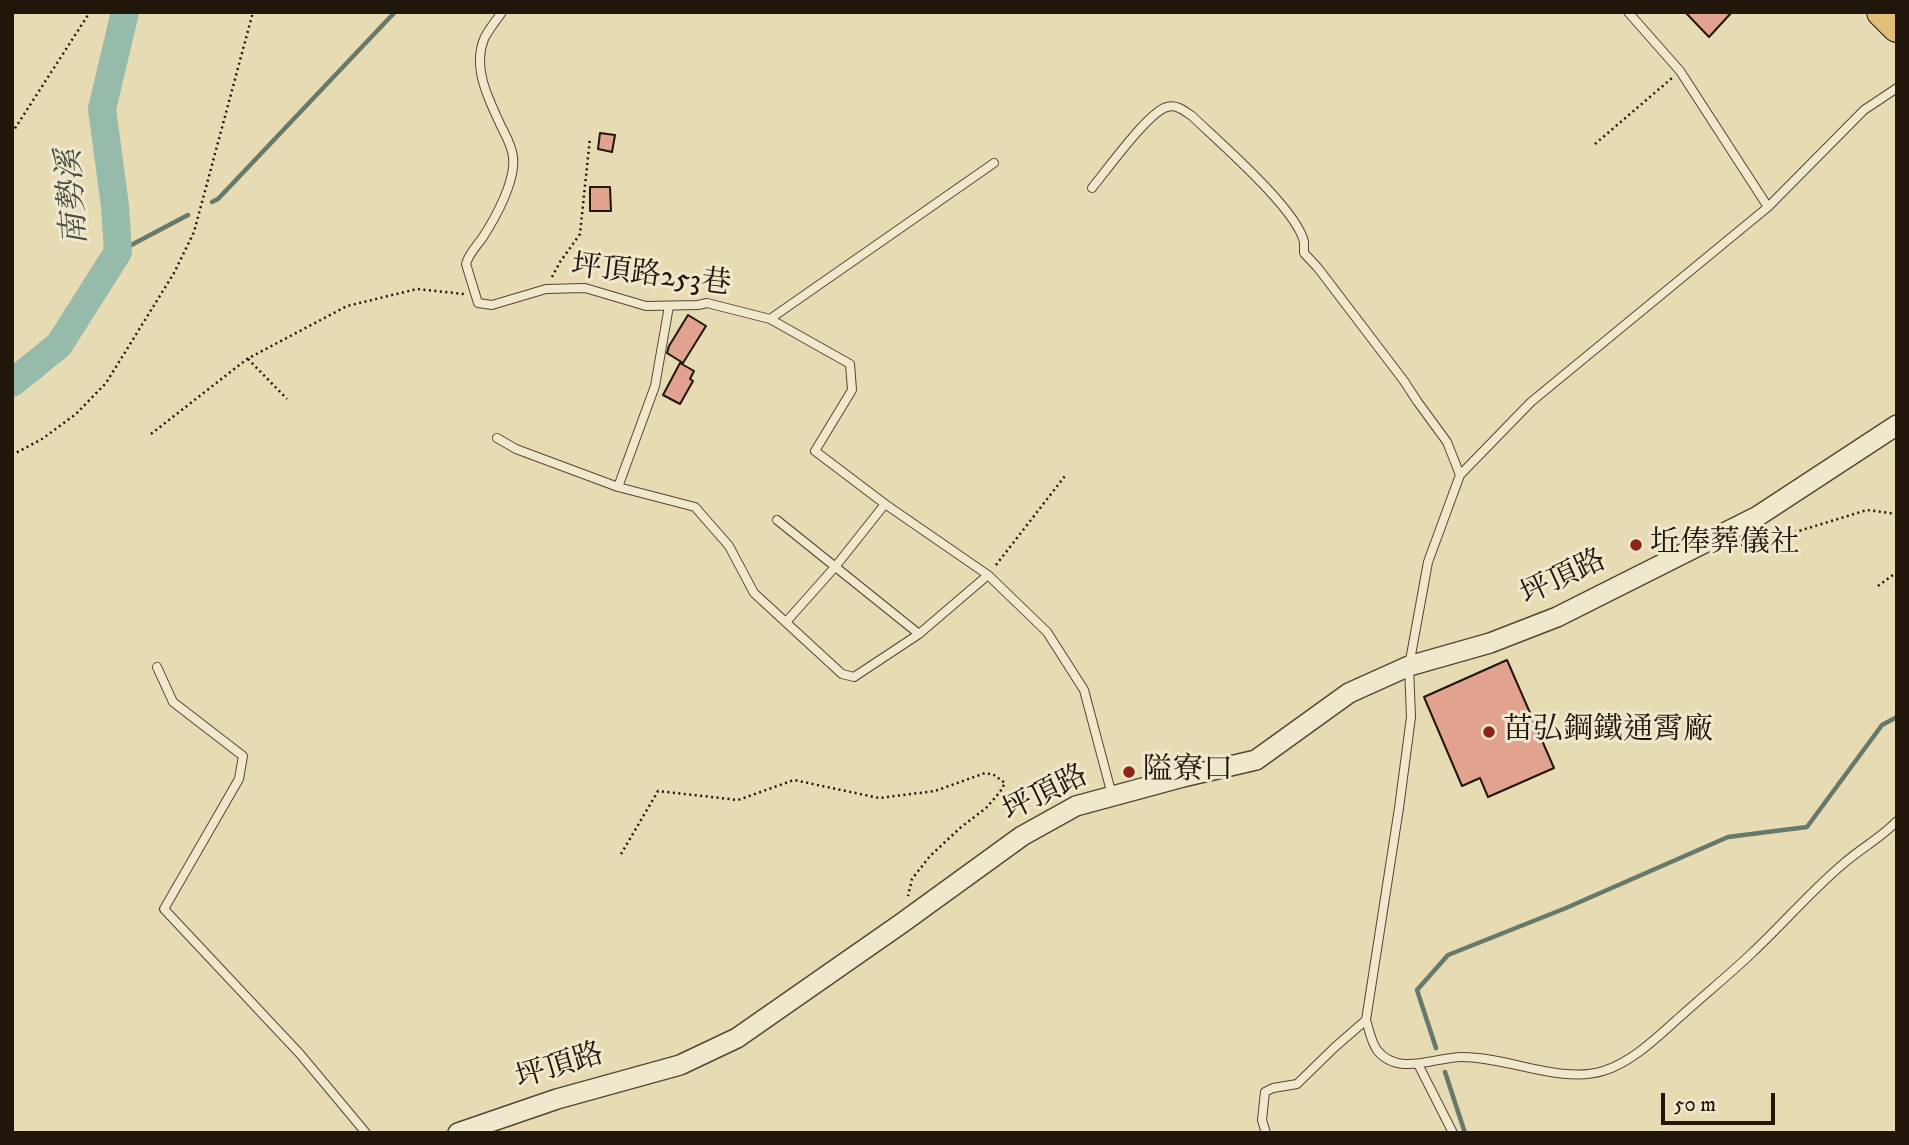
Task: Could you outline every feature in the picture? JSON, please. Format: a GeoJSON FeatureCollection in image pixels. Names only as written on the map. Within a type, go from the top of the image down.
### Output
{"type":"FeatureCollection","features":[{"type":"Feature","properties":{"kind":"highway"},"geometry":{"type":"LineString","coordinates":[[1882,12],[1897,27]]}},
{"type":"Feature","properties":{"kind":"street","name":"坪頂路"},"geometry":{"type":"LineString","coordinates":[[458,1133],[557,1099],[680,1065],[737,1038],[1022,836],[1076,806],[1256,760],[1349,693],[1409,666],[1490,643],[1569,611],[1758,516],[1897,425]]}},
{"type":"Feature","properties":{"kind":"lane"},"geometry":{"type":"LineString","coordinates":[[474,295],[467,258],[496,216],[506,193],[512,168],[510,145],[489,100],[479,55],[484,37],[502,12]]}},
{"type":"Feature","properties":{"kind":"lane"},"geometry":{"type":"LineString","coordinates":[[1628,12],[1680,71],[1768,207]]}},
{"type":"Feature","properties":{"kind":"lane"},"geometry":{"type":"LineString","coordinates":[[1897,88],[1864,110],[1768,207],[1531,402],[1460,475],[1428,562],[1409,666],[1410,717],[1399,808],[1366,1020],[1376,1049],[1387,1058],[1400,1063],[1418,1064],[1459,1057],[1481,1058],[1577,1076],[1603,1071],[1626,1061],[1750,955],[1843,863],[1885,834],[1897,821]]}},
{"type":"Feature","properties":{"kind":"lane"},"geometry":{"type":"LineString","coordinates":[[1092,188],[1151,117],[1164,107],[1176,106],[1192,116],[1280,202],[1299,231],[1304,243],[1304,253],[1405,381],[1447,442],[1460,475]]}},
{"type":"Feature","properties":{"kind":"lane"},"geometry":{"type":"LineString","coordinates":[[770,319],[993,163]]}},
{"type":"Feature","properties":{"kind":"lane","name":"坪頂路253巷"},"geometry":{"type":"LineString","coordinates":[[474,295],[478,303],[492,305],[546,289],[585,288],[646,306],[707,303],[770,319],[850,364],[852,390],[815,451],[885,504],[988,575],[1047,632],[1084,690],[1112,795]]}},
{"type":"Feature","properties":{"kind":"lane"},"geometry":{"type":"LineString","coordinates":[[618,487],[655,386],[669,306]]}},
{"type":"Feature","properties":{"kind":"lane"},"geometry":{"type":"LineString","coordinates":[[497,438],[516,449],[618,487],[695,507],[729,547],[754,593],[842,674],[854,677],[919,634],[988,575]]}},
{"type":"Feature","properties":{"kind":"lane"},"geometry":{"type":"LineString","coordinates":[[786,622],[835,567],[885,504]]}},
{"type":"Feature","properties":{"kind":"lane"},"geometry":{"type":"LineString","coordinates":[[777,520],[919,634]]}},
{"type":"Feature","properties":{"kind":"lane"},"geometry":{"type":"LineString","coordinates":[[157,667],[173,702],[243,756],[239,779],[164,909],[300,1054],[366,1133]]}},
{"type":"Feature","properties":{"kind":"lane"},"geometry":{"type":"LineString","coordinates":[[1265,1133],[1262,1121],[1265,1091],[1297,1084],[1366,1020]]}},
{"type":"Feature","properties":{"kind":"lane"},"geometry":{"type":"LineString","coordinates":[[1418,1064],[1453,1133]]}},
{"type":"Feature","properties":{"kind":"path"},"geometry":{"type":"LineString","coordinates":[[12,133],[90,12]]}},
{"type":"Feature","properties":{"kind":"path"},"geometry":{"type":"LineString","coordinates":[[12,455],[42,439],[76,414],[106,383],[174,273],[194,232],[253,12]]}},
{"type":"Feature","properties":{"kind":"path"},"geometry":{"type":"LineString","coordinates":[[1595,144],[1680,71]]}},
{"type":"Feature","properties":{"kind":"path"},"geometry":{"type":"LineString","coordinates":[[546,289],[560,262],[580,234],[590,138]]}},
{"type":"Feature","properties":{"kind":"path"},"geometry":{"type":"LineString","coordinates":[[150,434],[247,359],[347,306],[417,289],[474,295]]}},
{"type":"Feature","properties":{"kind":"path"},"geometry":{"type":"LineString","coordinates":[[247,359],[287,400]]}},
{"type":"Feature","properties":{"kind":"path"},"geometry":{"type":"LineString","coordinates":[[988,575],[1065,476]]}},
{"type":"Feature","properties":{"kind":"path"},"geometry":{"type":"LineString","coordinates":[[1737,545],[1750,545],[1867,510],[1897,513]]}},
{"type":"Feature","properties":{"kind":"path"},"geometry":{"type":"LineString","coordinates":[[1878,586],[1897,572]]}},
{"type":"Feature","properties":{"kind":"path"},"geometry":{"type":"LineString","coordinates":[[621,854],[658,791],[738,800],[794,780],[879,798],[935,791],[985,773],[994,775],[1005,783],[1000,792],[986,808],[930,856],[912,879],[902,923]]}},
{"type":"Feature","properties":{"kind":"building"},"geometry":{"type":"Polygon","coordinates":[[[1685,12],[1732,12],[1709,37],[1685,12]]]}},
{"type":"Feature","properties":{"kind":"building"},"geometry":{"type":"Polygon","coordinates":[[[600,133],[615,135],[612,152],[598,149],[600,133]]]}},
{"type":"Feature","properties":{"kind":"building"},"geometry":{"type":"Polygon","coordinates":[[[590,187],[610,187],[611,211],[590,211],[590,187]]]}},
{"type":"Feature","properties":{"kind":"building"},"geometry":{"type":"Polygon","coordinates":[[[688,315],[706,326],[683,363],[667,353],[688,315]]]}},
{"type":"Feature","properties":{"kind":"building"},"geometry":{"type":"Polygon","coordinates":[[[680,363],[694,371],[690,379],[693,381],[680,404],[663,395],[680,363]]]}},
{"type":"Feature","properties":{"kind":"building","name":"苗弘鋼鐵通霄廠"},"geometry":{"type":"Polygon","coordinates":[[[1507,660],[1554,768],[1488,797],[1480,778],[1462,786],[1424,697],[1507,660]]]}},
{"type":"Feature","properties":{"kind":"waterway","name":"南勢溪"},"geometry":{"type":"LineString","coordinates":[[12,383],[59,345],[118,252],[115,206],[102,109],[125,12]]}},
{"type":"Feature","properties":{"kind":"waterway"},"geometry":{"type":"LineString","coordinates":[[212,202],[218,199],[395,12]]}},
{"type":"Feature","properties":{"kind":"waterway"},"geometry":{"type":"LineString","coordinates":[[118,252],[188,215]]}},
{"type":"Feature","properties":{"kind":"waterway"},"geometry":{"type":"LineString","coordinates":[[1436,1048],[1417,990],[1448,955],[1566,908],[1728,837],[1807,827],[1882,725],[1897,717]]}},
{"type":"Feature","properties":{"kind":"waterway"},"geometry":{"type":"LineString","coordinates":[[1445,1072],[1465,1133]]}},
{"type":"Feature","properties":{"kind":"place","name":"坵俸葬儀社"},"geometry":{"type":"Point","coordinates":[1636,545]}},
{"type":"Feature","properties":{"kind":"place","name":"苗弘鋼鐵通霄廠"},"geometry":{"type":"Point","coordinates":[1489,732]}},
{"type":"Feature","properties":{"kind":"place","name":"隘寮口"},"geometry":{"type":"Point","coordinates":[1129,772]}}]}
